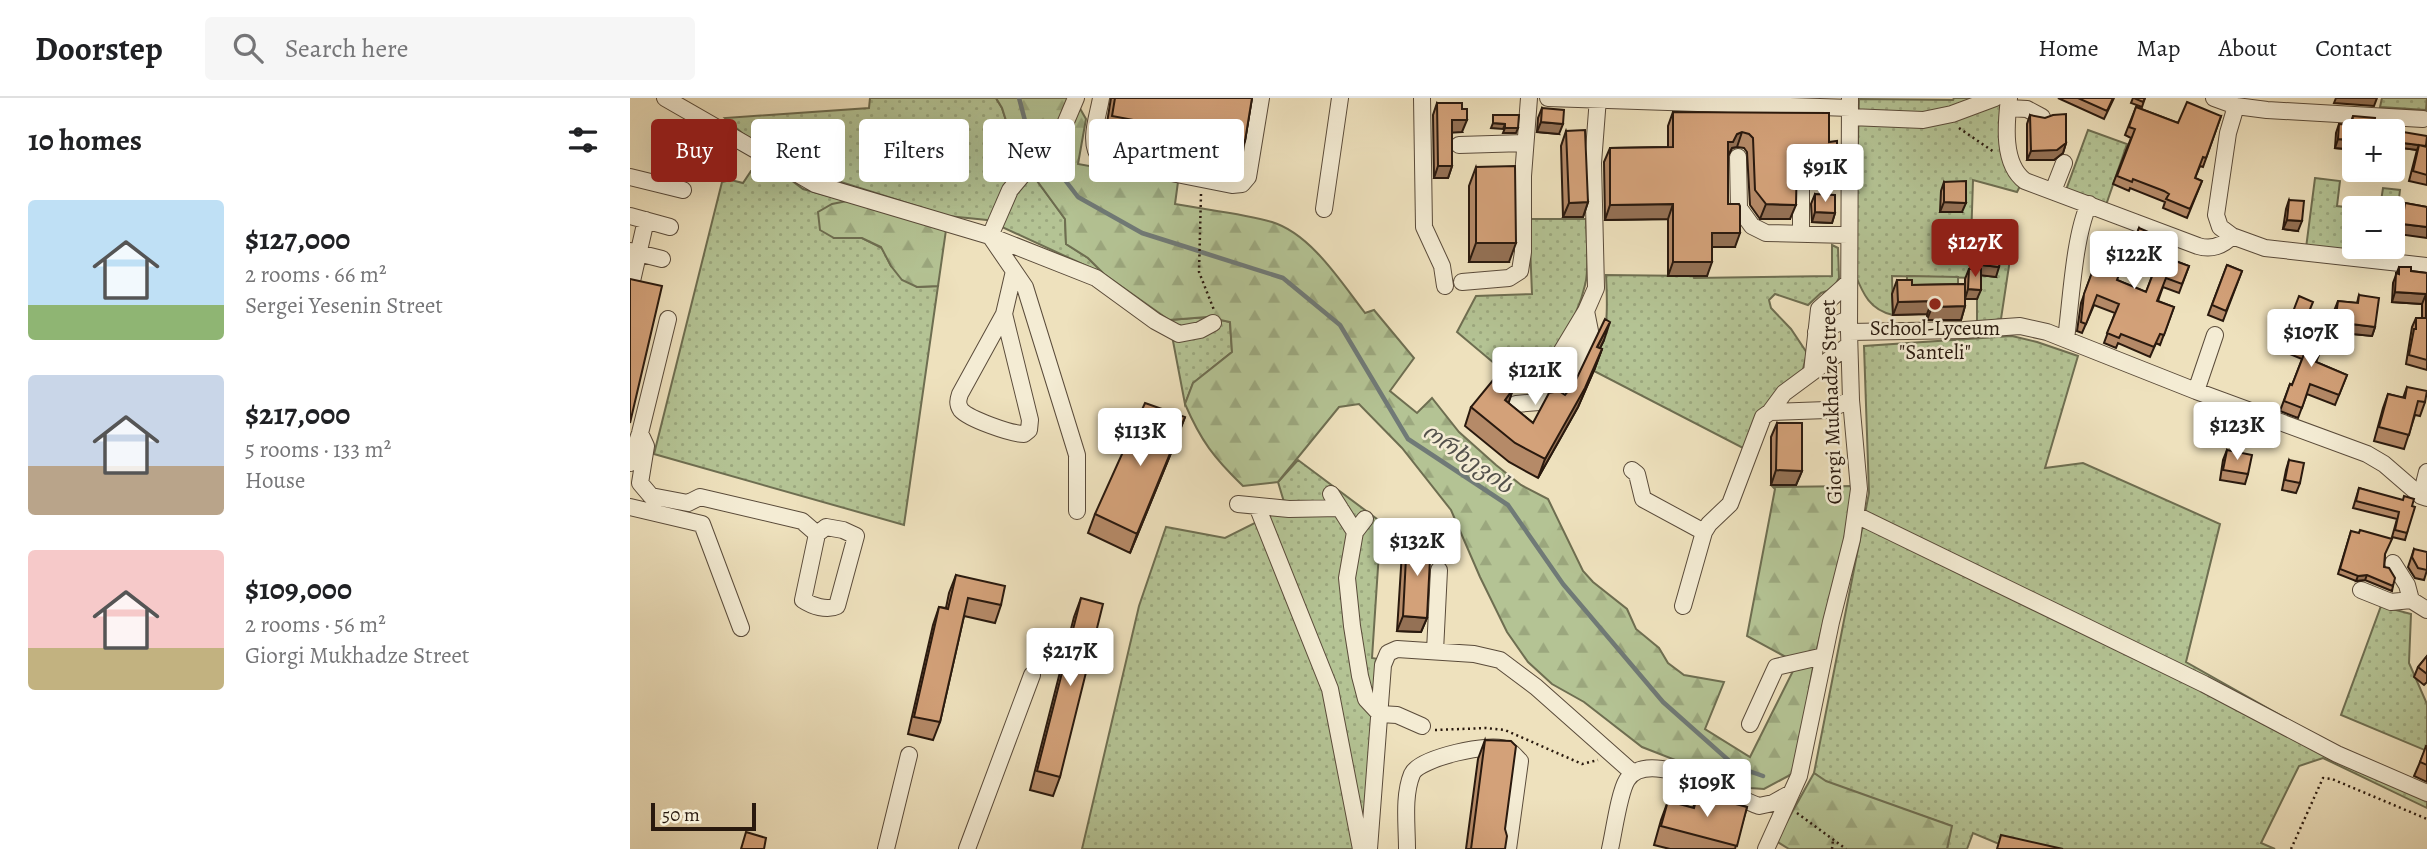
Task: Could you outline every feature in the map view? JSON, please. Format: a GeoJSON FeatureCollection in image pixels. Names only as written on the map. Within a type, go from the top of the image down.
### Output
{"type":"FeatureCollection","features":[{"type":"Feature","properties":{"kind":"street"},"geometry":{"type":"LineString","coordinates":[[665,98],[815,184],[990,236],[1096,278],[1155,321],[1179,334],[1200,330],[1213,323]]}},
{"type":"Feature","properties":{"kind":"street"},"geometry":{"type":"LineString","coordinates":[[990,236],[996,216],[1010,190],[1065,124],[1076,98]]}},
{"type":"Feature","properties":{"kind":"street"},"geometry":{"type":"LineString","coordinates":[[1098,119],[1101,98]]}},
{"type":"Feature","properties":{"kind":"street"},"geometry":{"type":"LineString","coordinates":[[1244,182],[1248,177],[1261,98]]}},
{"type":"Feature","properties":{"kind":"street"},"geometry":{"type":"LineString","coordinates":[[1324,209],[1340,98]]}},
{"type":"Feature","properties":{"kind":"street"},"geometry":{"type":"LineString","coordinates":[[1422,98],[1424,227],[1443,266],[1445,286]]}},
{"type":"Feature","properties":{"kind":"street"},"geometry":{"type":"LineString","coordinates":[[1462,282],[1509,278],[1520,271],[1523,252],[1522,176],[1529,98]]}},
{"type":"Feature","properties":{"kind":"street"},"geometry":{"type":"LineString","coordinates":[[1548,98],[1782,102],[1850,108],[1923,120],[2004,101],[2042,117]]}},
{"type":"Feature","properties":{"kind":"street"},"geometry":{"type":"LineString","coordinates":[[2214,98],[2236,106],[2291,104],[2423,119]]}},
{"type":"Feature","properties":{"kind":"street"},"geometry":{"type":"LineString","coordinates":[[1526,407],[1586,311],[1596,288],[1594,163],[1598,99]]}},
{"type":"Feature","properties":{"kind":"street"},"geometry":{"type":"LineString","coordinates":[[2004,101],[2012,164],[2018,176],[2025,181],[2208,249],[2226,242],[2232,236]]}},
{"type":"Feature","properties":{"kind":"street"},"geometry":{"type":"LineString","coordinates":[[2236,106],[2228,133],[2216,215],[2220,227],[2232,236],[2265,248],[2427,266]]}},
{"type":"Feature","properties":{"kind":"street","name":"Giorgi Mukhadze Street"},"geometry":{"type":"LineString","coordinates":[[1766,849],[1799,776],[1856,515],[1859,489],[1851,400],[1849,332],[1850,108]]}},
{"type":"Feature","properties":{"kind":"street"},"geometry":{"type":"LineString","coordinates":[[1459,145],[1525,144]]}},
{"type":"Feature","properties":{"kind":"street"},"geometry":{"type":"LineString","coordinates":[[1738,157],[1739,208],[1752,226],[1766,233],[1848,235]]}},
{"type":"Feature","properties":{"kind":"street"},"geometry":{"type":"LineString","coordinates":[[2053,191],[2064,163]]}},
{"type":"Feature","properties":{"kind":"street"},"geometry":{"type":"LineString","coordinates":[[630,177],[683,190]]}},
{"type":"Feature","properties":{"kind":"street"},"geometry":{"type":"LineString","coordinates":[[1213,182],[1232,185],[1244,182]]}},
{"type":"Feature","properties":{"kind":"street"},"geometry":{"type":"LineString","coordinates":[[1801,183],[1801,233]]}},
{"type":"Feature","properties":{"kind":"street"},"geometry":{"type":"LineString","coordinates":[[2066,339],[2078,244],[2084,216],[2090,204]]}},
{"type":"Feature","properties":{"kind":"street"},"geometry":{"type":"LineString","coordinates":[[635,282],[634,252],[638,218],[670,226]]}},
{"type":"Feature","properties":{"kind":"street"},"geometry":{"type":"LineString","coordinates":[[990,236],[1025,287],[1077,455],[1077,511]]}},
{"type":"Feature","properties":{"kind":"street"},"geometry":{"type":"LineString","coordinates":[[634,252],[662,259]]}},
{"type":"Feature","properties":{"kind":"street"},"geometry":{"type":"LineString","coordinates":[[1004,314],[1030,420],[1029,430],[1024,435],[1014,434],[967,415],[958,402],[1004,314],[1014,271]]}},
{"type":"Feature","properties":{"kind":"street"},"geometry":{"type":"LineString","coordinates":[[1812,372],[1819,309],[1848,284]]}},
{"type":"Feature","properties":{"kind":"street"},"geometry":{"type":"LineString","coordinates":[[630,463],[668,318]]}},
{"type":"Feature","properties":{"kind":"street"},"geometry":{"type":"LineString","coordinates":[[1816,332],[1964,330],[2020,326],[2066,339],[2196,391],[2367,454],[2384,464],[2424,497]]}},
{"type":"Feature","properties":{"kind":"street"},"geometry":{"type":"LineString","coordinates":[[1683,606],[1703,532],[1730,504],[1759,424],[1784,393],[1812,372],[1849,332]]}},
{"type":"Feature","properties":{"kind":"street"},"geometry":{"type":"LineString","coordinates":[[2196,391],[2215,335]]}},
{"type":"Feature","properties":{"kind":"street"},"geometry":{"type":"LineString","coordinates":[[1770,412],[1827,410],[1851,400]]}},
{"type":"Feature","properties":{"kind":"street"},"geometry":{"type":"LineString","coordinates":[[640,433],[646,446],[640,483],[651,496],[688,503],[700,497],[802,522],[817,534]]}},
{"type":"Feature","properties":{"kind":"street"},"geometry":{"type":"LineString","coordinates":[[1632,470],[1637,474],[1643,499],[1703,532]]}},
{"type":"Feature","properties":{"kind":"street"},"geometry":{"type":"LineString","coordinates":[[2424,497],[2427,472]]}},
{"type":"Feature","properties":{"kind":"street"},"geometry":{"type":"LineString","coordinates":[[1238,503],[1289,509],[1335,501],[1360,525],[1347,578],[1352,626],[1366,699],[1380,714],[1397,715],[1422,726]]}},
{"type":"Feature","properties":{"kind":"street"},"geometry":{"type":"LineString","coordinates":[[688,503],[694,522]]}},
{"type":"Feature","properties":{"kind":"street"},"geometry":{"type":"LineString","coordinates":[[1257,506],[1330,690],[1361,849]]}},
{"type":"Feature","properties":{"kind":"street"},"geometry":{"type":"LineString","coordinates":[[630,507],[702,524],[741,628]]}},
{"type":"Feature","properties":{"kind":"street"},"geometry":{"type":"LineString","coordinates":[[1856,515],[2203,684],[2337,754],[2427,793]]}},
{"type":"Feature","properties":{"kind":"street"},"geometry":{"type":"LineString","coordinates":[[826,527],[856,536],[837,606],[831,609],[803,600],[817,534],[826,527]]}},
{"type":"Feature","properties":{"kind":"street"},"geometry":{"type":"LineString","coordinates":[[2393,562],[2407,585],[2411,600]]}},
{"type":"Feature","properties":{"kind":"street"},"geometry":{"type":"LineString","coordinates":[[1435,651],[1439,570]]}},
{"type":"Feature","properties":{"kind":"street"},"geometry":{"type":"LineString","coordinates":[[2361,590],[2391,602],[2411,600],[2427,610]]}},
{"type":"Feature","properties":{"kind":"street"},"geometry":{"type":"LineString","coordinates":[[1369,849],[1383,665],[1388,653],[1397,649],[1474,654],[1500,660],[1536,687],[1633,773]]}},
{"type":"Feature","properties":{"kind":"street"},"geometry":{"type":"LineString","coordinates":[[1750,724],[1776,667],[1825,656]]}},
{"type":"Feature","properties":{"kind":"street"},"geometry":{"type":"LineString","coordinates":[[967,849],[1032,675]]}},
{"type":"Feature","properties":{"kind":"street"},"geometry":{"type":"LineString","coordinates":[[1407,849],[1408,791],[1413,771],[1425,762],[1487,747],[1507,749],[1520,761],[1507,849]]}},
{"type":"Feature","properties":{"kind":"street"},"geometry":{"type":"LineString","coordinates":[[886,849],[909,755]]}},
{"type":"Feature","properties":{"kind":"street"},"geometry":{"type":"LineString","coordinates":[[1610,849],[1626,782],[1633,773],[1646,768],[1673,770],[1759,806],[1788,799]]}},
{"type":"Feature","properties":{"kind":"path"},"geometry":{"type":"LineString","coordinates":[[1942,116],[2012,164]]}},
{"type":"Feature","properties":{"kind":"path"},"geometry":{"type":"LineString","coordinates":[[1201,182],[1199,272],[1214,307],[1213,323]]}},
{"type":"Feature","properties":{"kind":"path"},"geometry":{"type":"LineString","coordinates":[[2291,849],[2323,778],[2332,779],[2427,819]]}},
{"type":"Feature","properties":{"kind":"path"},"geometry":{"type":"LineString","coordinates":[[1788,799],[1846,849]]}},
{"type":"Feature","properties":{"kind":"path"},"geometry":{"type":"LineString","coordinates":[[1832,849],[1833,840]]}},
{"type":"Feature","properties":{"kind":"green space"},"geometry":{"type":"Polygon","coordinates":[[[870,98],[996,98],[1006,119],[983,119],[983,182],[1038,182],[1065,219],[1066,244],[1088,258],[1104,274],[987,220],[948,216],[841,182],[845,182],[845,119],[751,119],[751,139],[737,129],[737,119],[725,118],[869,108],[870,98]]]}},
{"type":"Feature","properties":{"kind":"green space"},"geometry":{"type":"Polygon","coordinates":[[[996,98],[1074,98],[1086,119],[1078,164],[1089,166],[1089,182],[1178,182],[1175,204],[1272,222],[1300,237],[1324,260],[1365,313],[1374,310],[1414,358],[1390,391],[1417,413],[1432,398],[1459,432],[1496,465],[1521,485],[1548,499],[1583,571],[1627,609],[1636,629],[1659,648],[1668,663],[1684,675],[1724,682],[1705,729],[1750,757],[1797,663],[1747,636],[1775,489],[1773,487],[1852,486],[1842,549],[1816,653],[1792,774],[1764,789],[1750,788],[1688,765],[1642,747],[1584,702],[1552,684],[1528,662],[1507,632],[1451,510],[1402,448],[1359,404],[1339,407],[1278,482],[1243,486],[1209,448],[1185,404],[1193,383],[1232,352],[1230,322],[1207,317],[1169,320],[1066,244],[1065,219],[1038,182],[1075,182],[1075,119],[1006,119],[996,98]]]}},
{"type":"Feature","properties":{"kind":"green space"},"geometry":{"type":"Polygon","coordinates":[[[2002,98],[2020,186],[2017,192],[1973,180],[1971,241],[2012,246],[2001,319],[1972,324],[1977,321],[1977,278],[1892,276],[1893,315],[1873,305],[1864,294],[1855,274],[1859,99],[2002,98]]]}},
{"type":"Feature","properties":{"kind":"green space"},"geometry":{"type":"Polygon","coordinates":[[[2382,98],[2427,98],[2426,110],[2380,107],[2382,98]]]}},
{"type":"Feature","properties":{"kind":"green space"},"geometry":{"type":"Polygon","coordinates":[[[2088,130],[2127,144],[2106,205],[2066,190],[2088,130]]]}},
{"type":"Feature","properties":{"kind":"green space"},"geometry":{"type":"Polygon","coordinates":[[[751,171],[751,182],[794,182],[803,189],[847,201],[834,238],[862,238],[882,248],[891,266],[917,287],[938,286],[904,525],[654,454],[722,182],[743,183],[751,171]]]}},
{"type":"Feature","properties":{"kind":"green space"},"geometry":{"type":"Polygon","coordinates":[[[2315,178],[2340,181],[2337,206],[2342,207],[2342,252],[2306,248],[2315,178]]]}},
{"type":"Feature","properties":{"kind":"green space"},"geometry":{"type":"Polygon","coordinates":[[[2383,188],[2400,190],[2399,196],[2382,196],[2383,188]]]}},
{"type":"Feature","properties":{"kind":"green space"},"geometry":{"type":"Polygon","coordinates":[[[847,201],[946,230],[938,286],[917,287],[902,280],[881,247],[862,238],[834,238],[820,230],[818,212],[832,204],[847,201]]]}},
{"type":"Feature","properties":{"kind":"green space"},"geometry":{"type":"Polygon","coordinates":[[[1529,219],[1586,219],[1588,261],[1581,300],[1569,328],[1526,390],[1457,332],[1476,296],[1532,294],[1529,219]]]}},
{"type":"Feature","properties":{"kind":"green space"},"geometry":{"type":"Polygon","coordinates":[[[1832,245],[1838,248],[1839,278],[1833,289],[1821,293],[1808,305],[1775,294],[1769,300],[1771,308],[1791,329],[1807,353],[1802,373],[1743,448],[1594,371],[1595,368],[1591,366],[1606,322],[1606,275],[1694,278],[1832,276],[1832,245]]]}},
{"type":"Feature","properties":{"kind":"green space"},"geometry":{"type":"Polygon","coordinates":[[[1907,276],[1958,277],[1958,297],[1907,298],[1907,276]]]}},
{"type":"Feature","properties":{"kind":"green space"},"geometry":{"type":"Polygon","coordinates":[[[1207,317],[1230,322],[1232,352],[1193,383],[1185,404],[1169,320],[1207,317]]]}},
{"type":"Feature","properties":{"kind":"green space"},"geometry":{"type":"Polygon","coordinates":[[[2012,336],[2078,356],[2045,468],[2083,463],[2220,524],[2186,662],[2427,798],[2427,808],[2323,758],[2299,766],[2261,843],[2275,849],[2011,849],[1973,833],[1967,849],[1947,849],[1951,826],[1827,783],[1814,773],[1869,493],[1864,346],[2012,336]]]}},
{"type":"Feature","properties":{"kind":"green space"},"geometry":{"type":"Polygon","coordinates":[[[1298,460],[1381,522],[1372,658],[1378,659],[1363,849],[1082,849],[1139,606],[1166,527],[1225,538],[1267,517],[1284,502],[1278,482],[1298,460]]]}},
{"type":"Feature","properties":{"kind":"green space"},"geometry":{"type":"Polygon","coordinates":[[[2381,606],[2411,614],[2409,663],[2427,704],[2427,751],[2341,715],[2381,606]]]}},
{"type":"Feature","properties":{"kind":"green space"},"geometry":{"type":"Polygon","coordinates":[[[1814,773],[1826,781],[1952,826],[1947,849],[1789,849],[1776,841],[1814,773]]]}},
{"type":"Feature","properties":{"kind":"building"},"geometry":{"type":"Polygon","coordinates":[[[1115,98],[1252,98],[1245,141],[1244,119],[1128,119],[1112,116],[1115,98]]]}},
{"type":"Feature","properties":{"kind":"building"},"geometry":{"type":"Polygon","coordinates":[[[2078,98],[2113,98],[2107,111],[2078,98]]]}},
{"type":"Feature","properties":{"kind":"building"},"geometry":{"type":"Polygon","coordinates":[[[2187,102],[2221,116],[2206,158],[2203,157],[2195,178],[2202,181],[2190,209],[2166,199],[2169,194],[2164,191],[2117,176],[2135,129],[2129,127],[2136,107],[2178,123],[2187,102]]]}},
{"type":"Feature","properties":{"kind":"building"},"geometry":{"type":"Polygon","coordinates":[[[1437,103],[1462,103],[1462,109],[1467,109],[1467,120],[1452,120],[1452,166],[1438,166],[1437,103]]]}},
{"type":"Feature","properties":{"kind":"building"},"geometry":{"type":"Polygon","coordinates":[[[1542,108],[1564,110],[1563,124],[1541,122],[1542,108]]]}},
{"type":"Feature","properties":{"kind":"building"},"geometry":{"type":"Polygon","coordinates":[[[1673,112],[1829,113],[1829,142],[1837,141],[1837,155],[1828,156],[1828,159],[1797,159],[1796,205],[1766,204],[1755,190],[1753,138],[1742,132],[1737,134],[1733,142],[1728,142],[1728,204],[1740,206],[1740,233],[1712,233],[1712,262],[1673,262],[1673,204],[1610,205],[1610,148],[1673,147],[1673,112]]]}},
{"type":"Feature","properties":{"kind":"building"},"geometry":{"type":"Polygon","coordinates":[[[2066,114],[2066,143],[2057,150],[2031,151],[2030,115],[2045,118],[2066,114]]]}},
{"type":"Feature","properties":{"kind":"building"},"geometry":{"type":"Polygon","coordinates":[[[1493,115],[1519,115],[1518,128],[1505,128],[1505,124],[1493,123],[1493,115]]]}},
{"type":"Feature","properties":{"kind":"building"},"geometry":{"type":"Polygon","coordinates":[[[2353,116],[2375,118],[2375,119],[2353,119],[2353,116]]]}},
{"type":"Feature","properties":{"kind":"building"},"geometry":{"type":"Polygon","coordinates":[[[2339,124],[2342,124],[2342,139],[2338,139],[2339,124]]]}},
{"type":"Feature","properties":{"kind":"building"},"geometry":{"type":"Polygon","coordinates":[[[1585,130],[1588,202],[1569,203],[1566,131],[1585,130]]]}},
{"type":"Feature","properties":{"kind":"building"},"geometry":{"type":"Polygon","coordinates":[[[2405,132],[2427,136],[2426,146],[2405,143],[2405,132]]]}},
{"type":"Feature","properties":{"kind":"building"},"geometry":{"type":"Polygon","coordinates":[[[2419,145],[2427,147],[2427,175],[2413,171],[2419,145]]]}},
{"type":"Feature","properties":{"kind":"building"},"geometry":{"type":"Polygon","coordinates":[[[1515,166],[1516,243],[1476,243],[1476,167],[1515,166]]]}},
{"type":"Feature","properties":{"kind":"building"},"geometry":{"type":"Polygon","coordinates":[[[1966,181],[1966,203],[1944,202],[1944,182],[1966,181]]]}},
{"type":"Feature","properties":{"kind":"building"},"geometry":{"type":"Polygon","coordinates":[[[1815,194],[1835,195],[1835,213],[1815,212],[1815,194]]]}},
{"type":"Feature","properties":{"kind":"building"},"geometry":{"type":"Polygon","coordinates":[[[2289,200],[2304,201],[2302,221],[2287,220],[2289,200]]]}},
{"type":"Feature","properties":{"kind":"building"},"geometry":{"type":"Polygon","coordinates":[[[2405,203],[2427,207],[2427,227],[2405,224],[2405,203]]]}},
{"type":"Feature","properties":{"kind":"building"},"geometry":{"type":"Polygon","coordinates":[[[2139,228],[2153,234],[2148,246],[2189,266],[2182,284],[2166,278],[2157,301],[2174,307],[2164,335],[2160,334],[2154,347],[2121,334],[2119,338],[2107,333],[2119,304],[2097,295],[2086,324],[2081,322],[2084,294],[2107,244],[2128,251],[2117,280],[2146,292],[2156,266],[2128,256],[2139,228]]]}},
{"type":"Feature","properties":{"kind":"building"},"geometry":{"type":"Polygon","coordinates":[[[1975,239],[2004,241],[1999,267],[1973,264],[1975,239]]]}},
{"type":"Feature","properties":{"kind":"building"},"geometry":{"type":"Polygon","coordinates":[[[2227,265],[2242,271],[2226,311],[2212,305],[2227,265]]]}},
{"type":"Feature","properties":{"kind":"building"},"geometry":{"type":"Polygon","coordinates":[[[2399,267],[2411,267],[2411,271],[2427,273],[2427,360],[2409,355],[2416,318],[2426,318],[2426,294],[2395,292],[2399,267]]]}},
{"type":"Feature","properties":{"kind":"building"},"geometry":{"type":"Polygon","coordinates":[[[1969,269],[1981,269],[1981,290],[1968,289],[1969,269]]]}},
{"type":"Feature","properties":{"kind":"building"},"geometry":{"type":"Polygon","coordinates":[[[630,279],[662,286],[630,423],[630,279]]]}},
{"type":"Feature","properties":{"kind":"building"},"geometry":{"type":"Polygon","coordinates":[[[1897,280],[1912,280],[1912,285],[1965,284],[1965,306],[1932,307],[1932,301],[1898,302],[1897,280]]]}},
{"type":"Feature","properties":{"kind":"building"},"geometry":{"type":"Polygon","coordinates":[[[2359,295],[2379,298],[2375,327],[2335,322],[2338,301],[2358,303],[2359,295]]]}},
{"type":"Feature","properties":{"kind":"building"},"geometry":{"type":"Polygon","coordinates":[[[2299,296],[2313,302],[2306,319],[2291,317],[2299,296]]]}},
{"type":"Feature","properties":{"kind":"building"},"geometry":{"type":"Polygon","coordinates":[[[1605,319],[1610,322],[1597,347],[1602,349],[1585,388],[1545,459],[1515,443],[1471,407],[1503,368],[1515,378],[1513,389],[1505,400],[1533,423],[1549,393],[1559,391],[1565,395],[1574,384],[1605,319]]]}},
{"type":"Feature","properties":{"kind":"building"},"geometry":{"type":"Polygon","coordinates":[[[2286,328],[2322,336],[2320,341],[2324,343],[2316,362],[2347,375],[2339,395],[2310,384],[2302,408],[2284,401],[2306,349],[2282,339],[2286,328]]]}},
{"type":"Feature","properties":{"kind":"building"},"geometry":{"type":"Polygon","coordinates":[[[2407,387],[2427,391],[2425,402],[2418,401],[2409,435],[2379,427],[2388,394],[2405,398],[2407,387]]]}},
{"type":"Feature","properties":{"kind":"building"},"geometry":{"type":"Polygon","coordinates":[[[1145,403],[1185,417],[1137,534],[1095,514],[1145,403]]]}},
{"type":"Feature","properties":{"kind":"building"},"geometry":{"type":"Polygon","coordinates":[[[1777,423],[1802,423],[1802,471],[1776,470],[1777,423]]]}},
{"type":"Feature","properties":{"kind":"building"},"geometry":{"type":"Polygon","coordinates":[[[2227,450],[2252,455],[2248,474],[2223,470],[2227,450]]]}},
{"type":"Feature","properties":{"kind":"building"},"geometry":{"type":"Polygon","coordinates":[[[2289,460],[2304,463],[2300,483],[2285,480],[2289,460]]]}},
{"type":"Feature","properties":{"kind":"building"},"geometry":{"type":"Polygon","coordinates":[[[2359,488],[2403,500],[2404,496],[2414,499],[2412,506],[2415,507],[2407,533],[2395,530],[2399,512],[2356,501],[2359,488]]]}},
{"type":"Feature","properties":{"kind":"building"},"geometry":{"type":"Polygon","coordinates":[[[2360,530],[2392,539],[2385,554],[2384,567],[2389,568],[2395,578],[2393,586],[2367,575],[2358,576],[2340,569],[2351,531],[2359,533],[2360,530]]]}},
{"type":"Feature","properties":{"kind":"building"},"geometry":{"type":"Polygon","coordinates":[[[1407,538],[1431,539],[1427,618],[1403,616],[1407,538]]]}},
{"type":"Feature","properties":{"kind":"building"},"geometry":{"type":"Polygon","coordinates":[[[2414,549],[2427,552],[2427,570],[2418,568],[2412,557],[2414,549]]]}},
{"type":"Feature","properties":{"kind":"building"},"geometry":{"type":"Polygon","coordinates":[[[956,575],[1005,586],[1001,605],[968,598],[940,722],[914,717],[939,607],[948,609],[956,575]]]}},
{"type":"Feature","properties":{"kind":"building"},"geometry":{"type":"Polygon","coordinates":[[[1081,598],[1103,604],[1060,777],[1037,771],[1081,598]]]}},
{"type":"Feature","properties":{"kind":"building"},"geometry":{"type":"Polygon","coordinates":[[[2427,656],[2427,674],[2418,667],[2427,656]]]}},
{"type":"Feature","properties":{"kind":"building"},"geometry":{"type":"Polygon","coordinates":[[[1485,740],[1511,741],[1516,746],[1505,829],[1505,849],[1471,849],[1485,740]]]}},
{"type":"Feature","properties":{"kind":"building"},"geometry":{"type":"Polygon","coordinates":[[[2427,746],[2427,765],[2420,762],[2427,746]]]}},
{"type":"Feature","properties":{"kind":"building"},"geometry":{"type":"Polygon","coordinates":[[[1698,794],[1747,807],[1737,846],[1661,826],[1668,801],[1694,808],[1698,794]]]}},
{"type":"Feature","properties":{"kind":"building"},"geometry":{"type":"Polygon","coordinates":[[[746,832],[766,838],[764,849],[741,849],[746,832]]]}},
{"type":"Feature","properties":{"kind":"building"},"geometry":{"type":"Polygon","coordinates":[[[2001,835],[2063,849],[1997,849],[2001,835]]]}},
{"type":"Feature","properties":{"kind":"waterway","name":"ორხევის"},"geometry":{"type":"LineString","coordinates":[[1019,98],[1025,119]]}},
{"type":"Feature","properties":{"kind":"waterway","name":"ორხევის"},"geometry":{"type":"LineString","coordinates":[[1066,182],[1078,197],[1142,233],[1199,251]]}},
{"type":"Feature","properties":{"kind":"waterway","name":"ორხევის"},"geometry":{"type":"LineString","coordinates":[[1201,252],[1283,278],[1340,325],[1408,439],[1508,505],[1563,584],[1663,702],[1735,766],[1763,776]]}},
{"type":"Feature","properties":{"kind":"place","name":"School-Lyceum \"Santeli\""},"geometry":{"type":"Point","coordinates":[1935,304]}}]}
